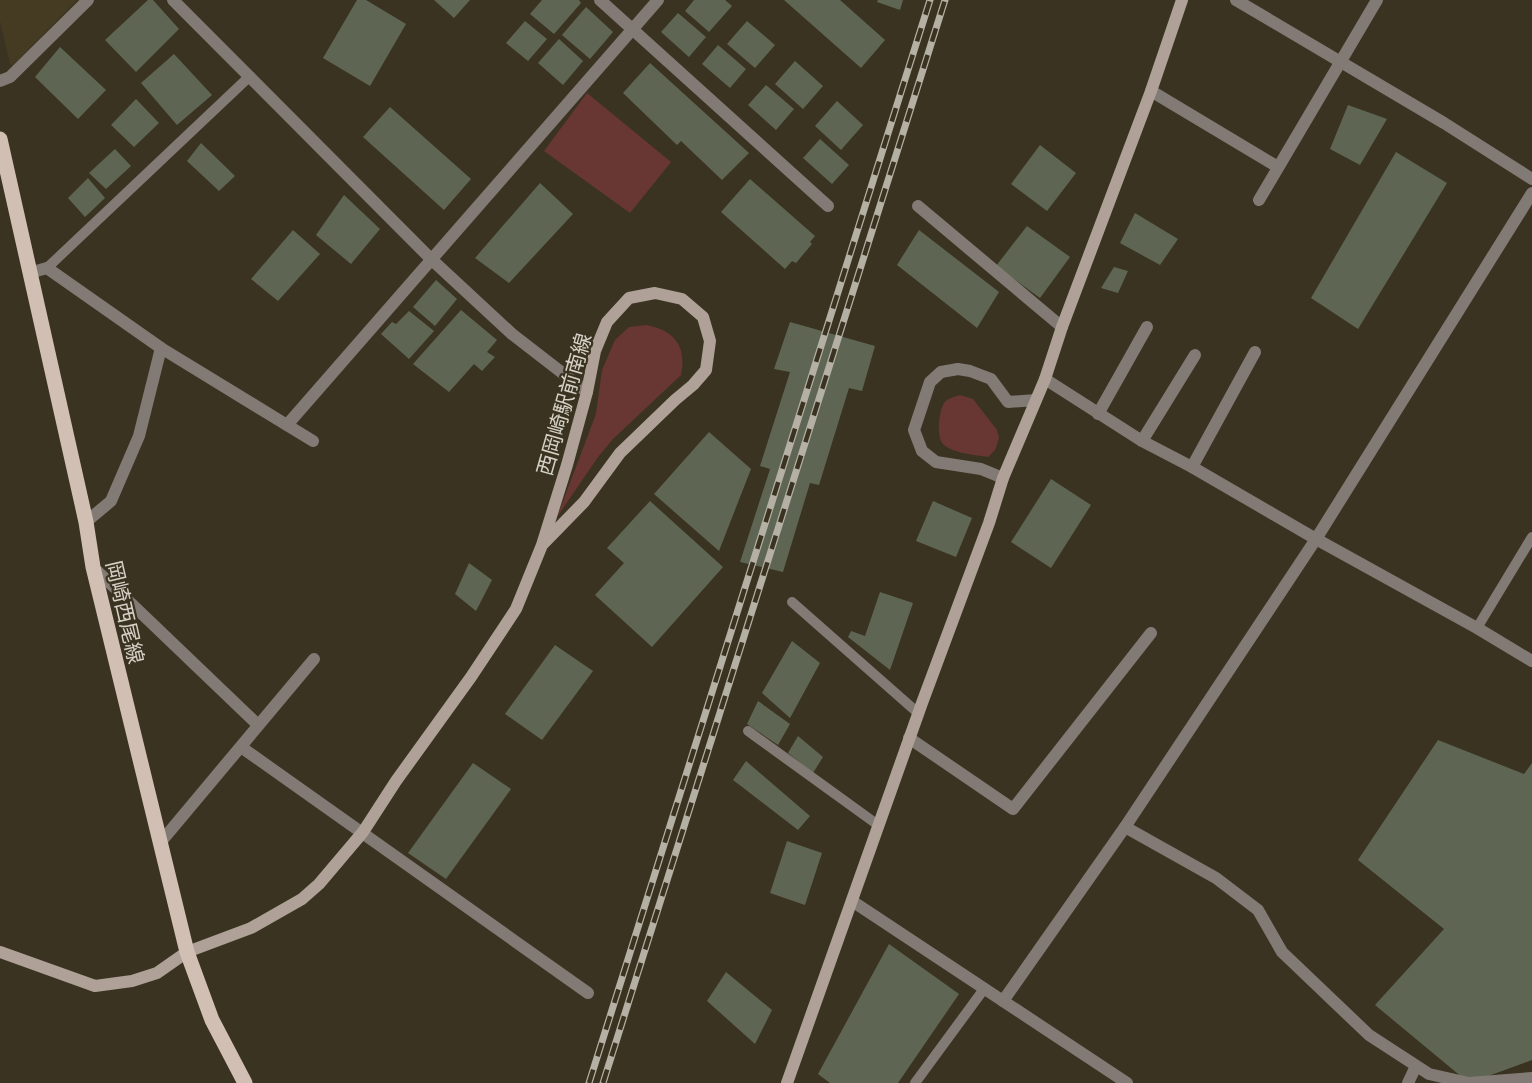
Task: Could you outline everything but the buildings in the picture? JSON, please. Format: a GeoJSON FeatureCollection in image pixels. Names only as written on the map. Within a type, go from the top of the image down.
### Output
{"type":"FeatureCollection","features":[{"type":"Feature","properties":{"kind":"main road","name":"岡崎西尾線"},"geometry":{"type":"LineString","coordinates":[[0,139],[86,522],[93,567],[187,952],[212,1020],[245,1083]]}},
{"type":"Feature","properties":{"kind":"street"},"geometry":{"type":"LineString","coordinates":[[0,81],[10,77],[88,0]]}},
{"type":"Feature","properties":{"kind":"street"},"geometry":{"type":"LineString","coordinates":[[172,0],[431,259],[512,334],[587,392]]}},
{"type":"Feature","properties":{"kind":"street"},"geometry":{"type":"LineString","coordinates":[[600,0],[828,206]]}},
{"type":"Feature","properties":{"kind":"street"},"geometry":{"type":"LineString","coordinates":[[287,425],[658,0]]}},
{"type":"Feature","properties":{"kind":"street"},"geometry":{"type":"LineString","coordinates":[[787,1083],[918,713],[989,523],[1003,478],[1044,379],[1151,91],[1182,0]]}},
{"type":"Feature","properties":{"kind":"street"},"geometry":{"type":"LineString","coordinates":[[1236,0],[1342,61],[1532,179]]}},
{"type":"Feature","properties":{"kind":"street"},"geometry":{"type":"LineString","coordinates":[[1259,200],[1377,0]]}},
{"type":"Feature","properties":{"kind":"street"},"geometry":{"type":"LineString","coordinates":[[1151,91],[1278,167]]}},
{"type":"Feature","properties":{"kind":"street"},"geometry":{"type":"LineString","coordinates":[[1003,1001],[1125,827],[1316,539],[1532,193]]}},
{"type":"Feature","properties":{"kind":"street"},"geometry":{"type":"LineString","coordinates":[[918,206],[1062,327]]}},
{"type":"Feature","properties":{"kind":"street"},"geometry":{"type":"LineString","coordinates":[[29,273],[47,268],[160,348],[313,441]]}},
{"type":"Feature","properties":{"kind":"street","name":"西岡崎駅前南線"},"geometry":{"type":"LineString","coordinates":[[0,952],[95,986],[132,981],[157,974],[187,952],[251,928],[302,899],[319,884],[363,832],[516,609],[542,545],[587,392],[595,351],[607,322],[629,298],[655,293],[682,299],[702,317],[710,341],[706,370],[620,453],[584,502],[542,545]]}},
{"type":"Feature","properties":{"kind":"street"},"geometry":{"type":"LineString","coordinates":[[1098,414],[1147,327]]}},
{"type":"Feature","properties":{"kind":"street"},"geometry":{"type":"LineString","coordinates":[[86,522],[111,501],[139,436],[160,348]]}},
{"type":"Feature","properties":{"kind":"street"},"geometry":{"type":"LineString","coordinates":[[1192,467],[1254,352]]}},
{"type":"Feature","properties":{"kind":"street"},"geometry":{"type":"LineString","coordinates":[[1142,441],[1195,355]]}},
{"type":"Feature","properties":{"kind":"street"},"geometry":{"type":"LineString","coordinates":[[1003,478],[981,469],[936,462],[922,451],[914,430],[930,382],[941,372],[958,369],[970,370],[991,379],[1008,402],[1036,400]]}},
{"type":"Feature","properties":{"kind":"street"},"geometry":{"type":"LineString","coordinates":[[1044,379],[1142,441],[1192,467],[1532,661]]}},
{"type":"Feature","properties":{"kind":"street"},"geometry":{"type":"LineString","coordinates":[[93,567],[258,726]]}},
{"type":"Feature","properties":{"kind":"street"},"geometry":{"type":"LineString","coordinates":[[909,738],[1013,809],[1151,633]]}},
{"type":"Feature","properties":{"kind":"street"},"geometry":{"type":"LineString","coordinates":[[160,843],[314,659]]}},
{"type":"Feature","properties":{"kind":"street"},"geometry":{"type":"LineString","coordinates":[[241,747],[588,993]]}},
{"type":"Feature","properties":{"kind":"street"},"geometry":{"type":"LineString","coordinates":[[1125,827],[1216,879],[1258,910],[1282,952],[1369,1035],[1416,1066],[1429,1074],[1469,1083],[1532,1078]]}},
{"type":"Feature","properties":{"kind":"street"},"geometry":{"type":"LineString","coordinates":[[852,901],[1127,1083]]}},
{"type":"Feature","properties":{"kind":"street"},"geometry":{"type":"LineString","coordinates":[[1408,1083],[1416,1066]]}},
{"type":"Feature","properties":{"kind":"lane"},"geometry":{"type":"LineString","coordinates":[[47,268],[250,76]]}},
{"type":"Feature","properties":{"kind":"lane"},"geometry":{"type":"LineString","coordinates":[[1477,628],[1532,537]]}},
{"type":"Feature","properties":{"kind":"lane"},"geometry":{"type":"LineString","coordinates":[[792,602],[918,713]]}},
{"type":"Feature","properties":{"kind":"lane"},"geometry":{"type":"LineString","coordinates":[[748,731],[878,825]]}},
{"type":"Feature","properties":{"kind":"lane"},"geometry":{"type":"LineString","coordinates":[[915,1083],[984,989]]}},
{"type":"Feature","properties":{"kind":"shaded area"},"geometry":{"type":"Polygon","coordinates":[[[0,0],[77,0],[12,66],[0,21],[0,0]]]}},
{"type":"Feature","properties":{"kind":"shaded area"},"geometry":{"type":"Polygon","coordinates":[[[587,93],[671,162],[630,213],[544,151],[587,93]]]}},
{"type":"Feature","properties":{"kind":"shaded area"},"geometry":{"type":"Polygon","coordinates":[[[646,325],[664,331],[676,341],[682,356],[681,375],[613,439],[557,517],[596,414],[602,370],[615,340],[629,327],[646,325]]]}},
{"type":"Feature","properties":{"kind":"shaded area"},"geometry":{"type":"Polygon","coordinates":[[[960,395],[973,399],[997,430],[999,438],[995,450],[988,457],[952,450],[941,440],[939,424],[942,407],[947,400],[960,395]]]}},
{"type":"Feature","properties":{"kind":"railway"},"geometry":{"type":"LineString","coordinates":[[589,1083],[930,0]]}},
{"type":"Feature","properties":{"kind":"railway"},"geometry":{"type":"LineString","coordinates":[[603,1083],[945,0]]}}]}
